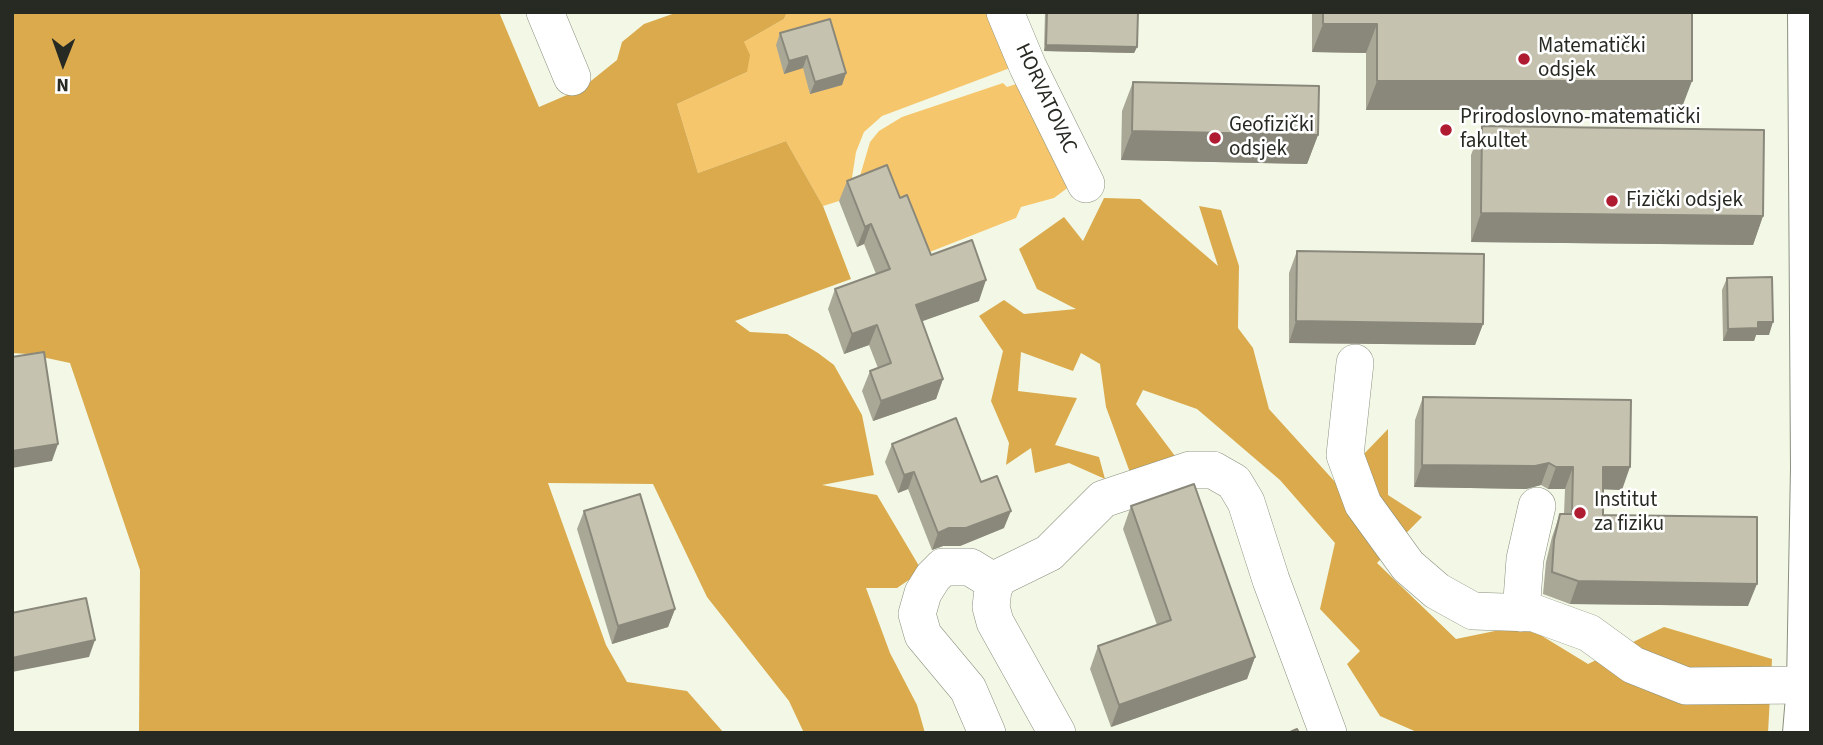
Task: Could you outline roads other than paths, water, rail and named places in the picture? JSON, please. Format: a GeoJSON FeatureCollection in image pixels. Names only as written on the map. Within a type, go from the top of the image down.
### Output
{"type":"FeatureCollection","features":[{"type":"Feature","properties":{"kind":"main road"},"geometry":{"type":"LineString","coordinates":[[1802,733],[1806,685],[1810,290],[1807,12]]}},
{"type":"Feature","properties":{"kind":"street"},"geometry":{"type":"LineString","coordinates":[[545,12],[572,77]]}},
{"type":"Feature","properties":{"kind":"street","name":"HORVATOVAC"},"geometry":{"type":"LineString","coordinates":[[1005,12],[1028,67],[1086,184]]}},
{"type":"Feature","properties":{"kind":"street"},"geometry":{"type":"LineString","coordinates":[[1355,363],[1345,455],[1363,505],[1408,566],[1437,591],[1473,611],[1534,614],[1589,633],[1633,665],[1686,686],[1806,685]]}},
{"type":"Feature","properties":{"kind":"street"},"geometry":{"type":"LineString","coordinates":[[1058,733],[995,622],[991,607],[996,583],[1000,577],[1049,553],[1103,499],[1190,470],[1213,470],[1234,482],[1246,502],[1270,580],[1328,733]]}},
{"type":"Feature","properties":{"kind":"street"},"geometry":{"type":"LineString","coordinates":[[1521,613],[1525,559],[1537,506]]}},
{"type":"Feature","properties":{"kind":"street"},"geometry":{"type":"LineString","coordinates":[[987,733],[968,689],[923,635],[917,614],[923,593],[943,567],[970,567],[996,583]]}},
{"type":"Feature","properties":{"kind":"place","name":"Matematički odsjek"},"geometry":{"type":"Point","coordinates":[1524,59]}},
{"type":"Feature","properties":{"kind":"place","name":"Prirodoslovno-matematički fakultet"},"geometry":{"type":"Point","coordinates":[1446,130]}},
{"type":"Feature","properties":{"kind":"place","name":"Geofizički odsjek"},"geometry":{"type":"Point","coordinates":[1215,138]}},
{"type":"Feature","properties":{"kind":"place","name":"Fizički odsjek"},"geometry":{"type":"Point","coordinates":[1612,201]}},
{"type":"Feature","properties":{"kind":"place","name":"Institut za fiziku"},"geometry":{"type":"Point","coordinates":[1580,513]}}]}
